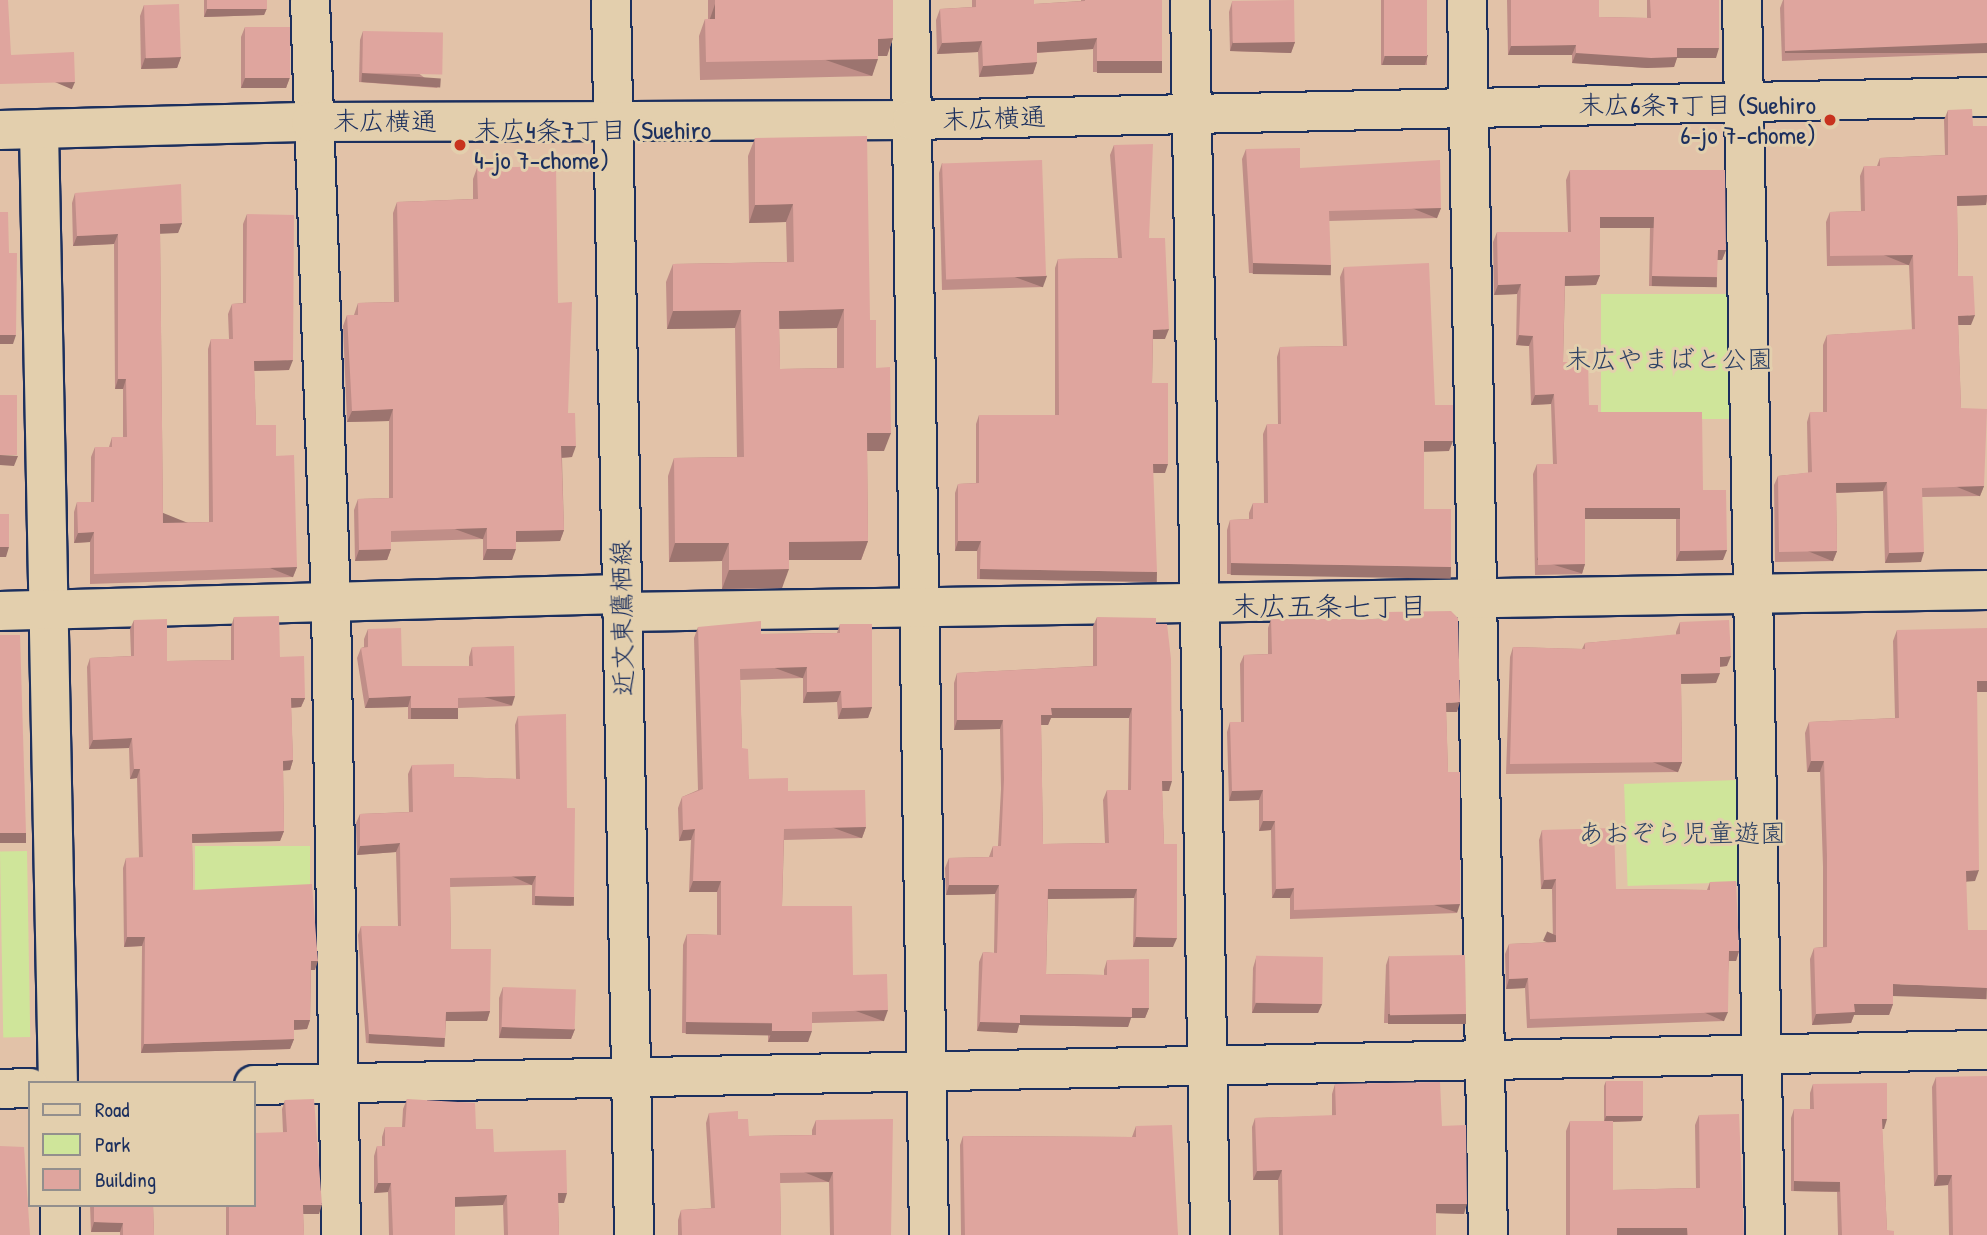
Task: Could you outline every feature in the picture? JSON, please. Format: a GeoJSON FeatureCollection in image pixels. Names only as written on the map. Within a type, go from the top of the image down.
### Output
{"type":"FeatureCollection","features":[{"type":"Feature","properties":{"kind":"street"},"geometry":{"type":"LineString","coordinates":[[310,0],[311,121],[331,604],[341,1235]]}},
{"type":"Feature","properties":{"kind":"street","name":"近文東鷹栖線"},"geometry":{"type":"LineString","coordinates":[[611,0],[634,1235]]}},
{"type":"Feature","properties":{"kind":"street"},"geometry":{"type":"LineString","coordinates":[[910,0],[917,607],[929,1235]]}},
{"type":"Feature","properties":{"kind":"street"},"geometry":{"type":"LineString","coordinates":[[1190,0],[1210,1235]]}},
{"type":"Feature","properties":{"kind":"street"},"geometry":{"type":"LineString","coordinates":[[1467,0],[1472,598],[1486,1060],[1488,1235]]}},
{"type":"Feature","properties":{"kind":"street"},"geometry":{"type":"LineString","coordinates":[[1742,0],[1765,1235]]}},
{"type":"Feature","properties":{"kind":"street","name":"末広横通"},"geometry":{"type":"LineString","coordinates":[[0,130],[311,121],[912,120],[1469,104],[1987,97]]}},
{"type":"Feature","properties":{"kind":"street"},"geometry":{"type":"LineString","coordinates":[[39,130],[58,1081]]}},
{"type":"Feature","properties":{"kind":"street"},"geometry":{"type":"LineString","coordinates":[[0,611],[331,604],[621,603],[917,607],[1198,605],[1987,590]]}},
{"type":"Feature","properties":{"kind":"street"},"geometry":{"type":"LineString","coordinates":[[256,1085],[925,1067],[1206,1065],[1987,1050]]}},
{"type":"Feature","properties":{"kind":"street"},"geometry":{"type":"LineString","coordinates":[[0,1089],[28,1088]]}},
{"type":"Feature","properties":{"kind":"street"},"geometry":{"type":"LineString","coordinates":[[60,1207],[60,1235]]}},
{"type":"Feature","properties":{"kind":"green space","name":"末広やまばと公園"},"geometry":{"type":"Polygon","coordinates":[[[1601,294],[1735,294],[1735,419],[1601,419],[1601,294]]]}},
{"type":"Feature","properties":{"kind":"green space","name":"あおぞら児童遊園"},"geometry":{"type":"Polygon","coordinates":[[[1737,780],[1741,882],[1628,886],[1624,784],[1737,780]]]}},
{"type":"Feature","properties":{"kind":"green space"},"geometry":{"type":"Polygon","coordinates":[[[195,846],[310,846],[310,893],[195,893],[195,846]]]}},
{"type":"Feature","properties":{"kind":"green space"},"geometry":{"type":"Polygon","coordinates":[[[0,851],[27,851],[30,1037],[3,1037],[0,851]]]}},
{"type":"Feature","properties":{"kind":"building"},"geometry":{"type":"Polygon","coordinates":[[[0,0],[8,0],[11,55],[74,52],[75,82],[0,84],[0,0]]]}},
{"type":"Feature","properties":{"kind":"building"},"geometry":{"type":"Polygon","coordinates":[[[207,0],[267,0],[267,9],[207,9],[207,0]]]}},
{"type":"Feature","properties":{"kind":"building"},"geometry":{"type":"Polygon","coordinates":[[[715,0],[893,0],[893,38],[878,39],[878,59],[706,62],[705,19],[715,19],[715,0]]]}},
{"type":"Feature","properties":{"kind":"building"},"geometry":{"type":"Polygon","coordinates":[[[976,0],[1034,0],[1034,4],[1085,0],[1162,0],[1162,61],[1097,61],[1097,38],[1037,42],[1037,62],[983,66],[982,41],[942,43],[940,9],[976,7],[976,0]]]}},
{"type":"Feature","properties":{"kind":"building"},"geometry":{"type":"Polygon","coordinates":[[[1294,0],[1295,42],[1233,43],[1232,1],[1294,0]]]}},
{"type":"Feature","properties":{"kind":"building"},"geometry":{"type":"Polygon","coordinates":[[[1384,0],[1427,0],[1427,56],[1384,56],[1384,0]]]}},
{"type":"Feature","properties":{"kind":"building"},"geometry":{"type":"Polygon","coordinates":[[[1511,0],[1599,0],[1599,17],[1651,18],[1650,0],[1719,0],[1719,48],[1677,48],[1677,57],[1651,58],[1576,53],[1576,45],[1511,46],[1511,0]]]}},
{"type":"Feature","properties":{"kind":"building"},"geometry":{"type":"Polygon","coordinates":[[[1784,0],[1987,0],[1987,43],[1785,51],[1784,0]]]}},
{"type":"Feature","properties":{"kind":"building"},"geometry":{"type":"Polygon","coordinates":[[[179,4],[181,57],[146,58],[144,5],[179,4]]]}},
{"type":"Feature","properties":{"kind":"building"},"geometry":{"type":"Polygon","coordinates":[[[245,27],[290,27],[290,78],[245,78],[245,27]]]}},
{"type":"Feature","properties":{"kind":"building"},"geometry":{"type":"Polygon","coordinates":[[[363,31],[443,32],[442,74],[362,73],[363,31]]]}},
{"type":"Feature","properties":{"kind":"building"},"geometry":{"type":"Polygon","coordinates":[[[1972,109],[1973,126],[1987,126],[1987,195],[1957,196],[1958,276],[1973,276],[1975,315],[1958,316],[1961,408],[1987,409],[1984,486],[1922,488],[1924,552],[1889,553],[1887,482],[1836,483],[1837,551],[1779,552],[1778,476],[1812,472],[1810,412],[1827,412],[1827,335],[1915,329],[1913,255],[1830,256],[1830,212],[1865,211],[1864,166],[1880,166],[1880,158],[1948,155],[1948,110],[1972,109]]]}},
{"type":"Feature","properties":{"kind":"building"},"geometry":{"type":"Polygon","coordinates":[[[867,136],[870,320],[876,320],[876,368],[890,367],[891,433],[867,433],[868,541],[789,542],[789,569],[729,570],[729,543],[675,543],[674,458],[744,457],[741,310],[673,311],[673,264],[794,262],[793,204],[755,205],[755,138],[867,136]],[[844,309],[779,311],[780,369],[844,368],[844,309]]]}},
{"type":"Feature","properties":{"kind":"building"},"geometry":{"type":"Polygon","coordinates":[[[1153,144],[1149,238],[1165,238],[1169,329],[1153,330],[1152,383],[1168,383],[1168,464],[1153,464],[1157,572],[980,569],[981,541],[958,541],[958,484],[979,483],[979,415],[1059,415],[1058,259],[1122,258],[1114,145],[1153,144]]]}},
{"type":"Feature","properties":{"kind":"building"},"geometry":{"type":"Polygon","coordinates":[[[1300,148],[1300,168],[1440,160],[1441,208],[1329,211],[1331,265],[1253,263],[1246,149],[1300,148]]]}},
{"type":"Feature","properties":{"kind":"building"},"geometry":{"type":"Polygon","coordinates":[[[1042,160],[1046,276],[946,279],[942,163],[1042,160]]]}},
{"type":"Feature","properties":{"kind":"building"},"geometry":{"type":"Polygon","coordinates":[[[556,166],[558,303],[572,302],[568,413],[575,413],[576,446],[561,446],[564,530],[516,531],[516,549],[487,549],[487,528],[391,531],[391,549],[359,550],[358,499],[393,498],[393,409],[352,411],[347,315],[358,315],[358,303],[399,302],[397,202],[478,199],[477,168],[556,166]]]}},
{"type":"Feature","properties":{"kind":"building"},"geometry":{"type":"Polygon","coordinates":[[[1570,170],[1725,170],[1726,250],[1718,250],[1717,277],[1652,276],[1654,217],[1600,217],[1600,275],[1565,276],[1563,362],[1588,362],[1589,405],[1598,405],[1598,412],[1702,412],[1703,490],[1726,490],[1727,550],[1680,551],[1680,508],[1585,508],[1585,564],[1538,565],[1537,464],[1557,464],[1554,394],[1535,395],[1533,336],[1519,335],[1521,284],[1498,285],[1497,232],[1571,232],[1570,170]]]}},
{"type":"Feature","properties":{"kind":"building"},"geometry":{"type":"Polygon","coordinates":[[[181,184],[182,223],[160,224],[163,523],[213,522],[211,339],[233,339],[232,304],[246,303],[247,214],[294,215],[293,360],[254,361],[256,425],[276,425],[276,456],[294,455],[297,567],[94,574],[94,532],[78,533],[77,502],[94,502],[95,447],[112,447],[112,437],[127,437],[126,379],[118,379],[118,234],[77,236],[75,193],[181,184]]]}},
{"type":"Feature","properties":{"kind":"building"},"geometry":{"type":"Polygon","coordinates":[[[0,212],[8,212],[9,253],[17,253],[16,335],[0,335],[0,212]]]}},
{"type":"Feature","properties":{"kind":"building"},"geometry":{"type":"Polygon","coordinates":[[[1429,263],[1435,405],[1453,405],[1453,441],[1424,441],[1424,509],[1451,509],[1451,567],[1231,563],[1230,520],[1253,519],[1253,503],[1268,503],[1267,424],[1281,424],[1280,347],[1347,346],[1344,267],[1429,263]]]}},
{"type":"Feature","properties":{"kind":"building"},"geometry":{"type":"Polygon","coordinates":[[[0,395],[17,395],[17,455],[0,455],[0,395]]]}},
{"type":"Feature","properties":{"kind":"building"},"geometry":{"type":"Polygon","coordinates":[[[0,514],[9,514],[9,547],[0,547],[0,514]]]}},
{"type":"Feature","properties":{"kind":"building"},"geometry":{"type":"Polygon","coordinates":[[[1451,611],[1458,618],[1460,702],[1446,703],[1448,772],[1460,772],[1460,904],[1294,910],[1294,888],[1276,889],[1275,821],[1263,821],[1263,790],[1232,791],[1230,722],[1244,722],[1244,655],[1272,654],[1271,619],[1386,619],[1386,612],[1451,611]]]}},
{"type":"Feature","properties":{"kind":"building"},"geometry":{"type":"Polygon","coordinates":[[[279,616],[280,657],[304,656],[305,698],[291,698],[293,760],[283,761],[284,831],[192,834],[193,890],[312,884],[318,961],[311,961],[310,1020],[294,1020],[294,1039],[144,1044],[145,937],[127,937],[126,858],[143,857],[140,769],[134,769],[132,738],[93,740],[90,658],[134,656],[134,620],[167,619],[167,661],[234,660],[234,617],[279,616]]]}},
{"type":"Feature","properties":{"kind":"building"},"geometry":{"type":"Polygon","coordinates":[[[1097,617],[1156,618],[1156,624],[1167,624],[1171,659],[1172,781],[1162,781],[1164,844],[1177,844],[1177,938],[1136,937],[1137,889],[1048,889],[1046,974],[1107,975],[1107,960],[1149,959],[1149,1008],[1132,1008],[1132,1017],[1020,1015],[1020,1023],[980,1022],[983,952],[997,953],[999,885],[949,885],[949,858],[993,857],[993,846],[1001,846],[1003,720],[957,720],[957,673],[1097,666],[1097,617]],[[1051,708],[1052,715],[1041,715],[1043,844],[1109,843],[1107,790],[1131,790],[1132,708],[1051,708]]]}},
{"type":"Feature","properties":{"kind":"building"},"geometry":{"type":"Polygon","coordinates":[[[1729,620],[1731,656],[1720,657],[1720,673],[1681,674],[1682,762],[1510,764],[1513,647],[1585,649],[1585,643],[1680,634],[1680,622],[1729,620]]]}},
{"type":"Feature","properties":{"kind":"building"},"geometry":{"type":"Polygon","coordinates":[[[761,621],[761,634],[840,633],[840,624],[872,624],[872,707],[842,708],[841,691],[807,692],[807,667],[740,669],[742,748],[748,749],[749,779],[788,778],[788,791],[865,790],[866,827],[784,829],[782,906],[852,906],[853,975],[887,974],[888,1010],[812,1012],[812,1031],[772,1031],[772,1023],[686,1022],[687,934],[721,935],[721,881],[693,881],[695,829],[683,830],[682,797],[703,789],[698,627],[761,621]]]}},
{"type":"Feature","properties":{"kind":"building"},"geometry":{"type":"Polygon","coordinates":[[[401,628],[402,666],[473,666],[472,647],[514,646],[515,696],[458,698],[458,708],[411,708],[411,696],[369,698],[361,648],[368,647],[368,629],[401,628]]]}},
{"type":"Feature","properties":{"kind":"building"},"geometry":{"type":"Polygon","coordinates":[[[1987,628],[1987,681],[1977,681],[1979,870],[1966,871],[1968,930],[1987,930],[1987,988],[1893,984],[1893,1004],[1854,1004],[1855,1012],[1816,1014],[1814,948],[1827,947],[1827,856],[1824,761],[1811,761],[1809,722],[1899,718],[1897,630],[1987,628]]]}},
{"type":"Feature","properties":{"kind":"building"},"geometry":{"type":"Polygon","coordinates":[[[0,635],[20,635],[26,833],[0,833],[0,635]]]}},
{"type":"Feature","properties":{"kind":"building"},"geometry":{"type":"Polygon","coordinates":[[[566,714],[567,808],[575,808],[574,897],[535,896],[536,876],[450,878],[451,949],[491,949],[490,1011],[446,1012],[445,1038],[369,1034],[361,926],[401,926],[400,843],[360,846],[360,814],[413,812],[412,765],[454,764],[454,777],[520,779],[518,716],[566,714]]]}},
{"type":"Feature","properties":{"kind":"building"},"geometry":{"type":"Polygon","coordinates":[[[1614,828],[1616,889],[1710,890],[1710,882],[1736,881],[1739,951],[1729,951],[1728,1012],[1530,1019],[1528,978],[1509,979],[1509,944],[1556,942],[1556,879],[1544,880],[1542,830],[1614,828]]]}},
{"type":"Feature","properties":{"kind":"building"},"geometry":{"type":"Polygon","coordinates":[[[1465,955],[1466,1014],[1390,1015],[1389,956],[1465,955]]]}},
{"type":"Feature","properties":{"kind":"building"},"geometry":{"type":"Polygon","coordinates":[[[1256,956],[1323,957],[1322,1004],[1255,1003],[1256,956]]]}},
{"type":"Feature","properties":{"kind":"building"},"geometry":{"type":"Polygon","coordinates":[[[503,987],[576,990],[575,1030],[502,1027],[503,987]]]}},
{"type":"Feature","properties":{"kind":"building"},"geometry":{"type":"Polygon","coordinates":[[[1987,1076],[1987,1235],[1953,1235],[1952,1175],[1938,1175],[1936,1077],[1987,1076]]]}},
{"type":"Feature","properties":{"kind":"building"},"geometry":{"type":"Polygon","coordinates":[[[1606,1081],[1643,1081],[1643,1116],[1606,1116],[1606,1081]]]}},
{"type":"Feature","properties":{"kind":"building"},"geometry":{"type":"Polygon","coordinates":[[[1440,1082],[1442,1126],[1466,1125],[1467,1204],[1436,1204],[1436,1235],[1283,1235],[1282,1170],[1257,1171],[1255,1118],[1336,1115],[1335,1084],[1440,1082]]]}},
{"type":"Feature","properties":{"kind":"building"},"geometry":{"type":"Polygon","coordinates":[[[1887,1083],[1887,1119],[1882,1119],[1887,1230],[1894,1231],[1894,1235],[1842,1235],[1840,1182],[1794,1181],[1794,1109],[1814,1109],[1813,1084],[1887,1083]]]}},
{"type":"Feature","properties":{"kind":"building"},"geometry":{"type":"Polygon","coordinates":[[[314,1099],[322,1205],[303,1205],[304,1235],[229,1235],[229,1207],[256,1207],[256,1133],[287,1132],[285,1100],[314,1099]]]}},
{"type":"Feature","properties":{"kind":"building"},"geometry":{"type":"Polygon","coordinates":[[[407,1099],[475,1103],[476,1129],[493,1129],[494,1152],[566,1150],[567,1193],[558,1193],[559,1235],[508,1235],[507,1195],[455,1197],[455,1235],[393,1235],[391,1183],[378,1183],[377,1146],[385,1146],[385,1127],[405,1127],[407,1099]]]}},
{"type":"Feature","properties":{"kind":"building"},"geometry":{"type":"Polygon","coordinates":[[[738,1111],[738,1119],[748,1119],[749,1136],[816,1135],[816,1120],[893,1119],[891,1235],[834,1235],[833,1172],[780,1173],[781,1235],[682,1235],[681,1210],[715,1208],[709,1113],[738,1111]]]}},
{"type":"Feature","properties":{"kind":"building"},"geometry":{"type":"Polygon","coordinates":[[[1739,1114],[1744,1235],[1688,1235],[1687,1228],[1617,1228],[1617,1235],[1570,1235],[1570,1121],[1613,1121],[1613,1190],[1700,1188],[1699,1115],[1739,1114]]]}},
{"type":"Feature","properties":{"kind":"building"},"geometry":{"type":"Polygon","coordinates":[[[1172,1125],[1178,1235],[965,1235],[963,1136],[1136,1137],[1136,1126],[1172,1125]]]}},
{"type":"Feature","properties":{"kind":"building"},"geometry":{"type":"Polygon","coordinates":[[[0,1146],[24,1147],[30,1235],[0,1235],[0,1146]]]}},
{"type":"Feature","properties":{"kind":"building"},"geometry":{"type":"Polygon","coordinates":[[[94,1207],[153,1207],[154,1235],[123,1235],[123,1223],[94,1222],[94,1207]]]}},
{"type":"Feature","properties":{"kind":"place","name":"末広6条7丁目 (Suehiro 6-jo 7-chome)"},"geometry":{"type":"Point","coordinates":[1830,120]}},
{"type":"Feature","properties":{"kind":"place","name":"末広4条7丁目 (Suehiro 4-jo 7-chome)"},"geometry":{"type":"Point","coordinates":[460,145]}},
{"type":"Feature","properties":{"kind":"district","name":"末広五条七丁目"},"geometry":{"type":"Point","coordinates":[1329,606]}}]}
